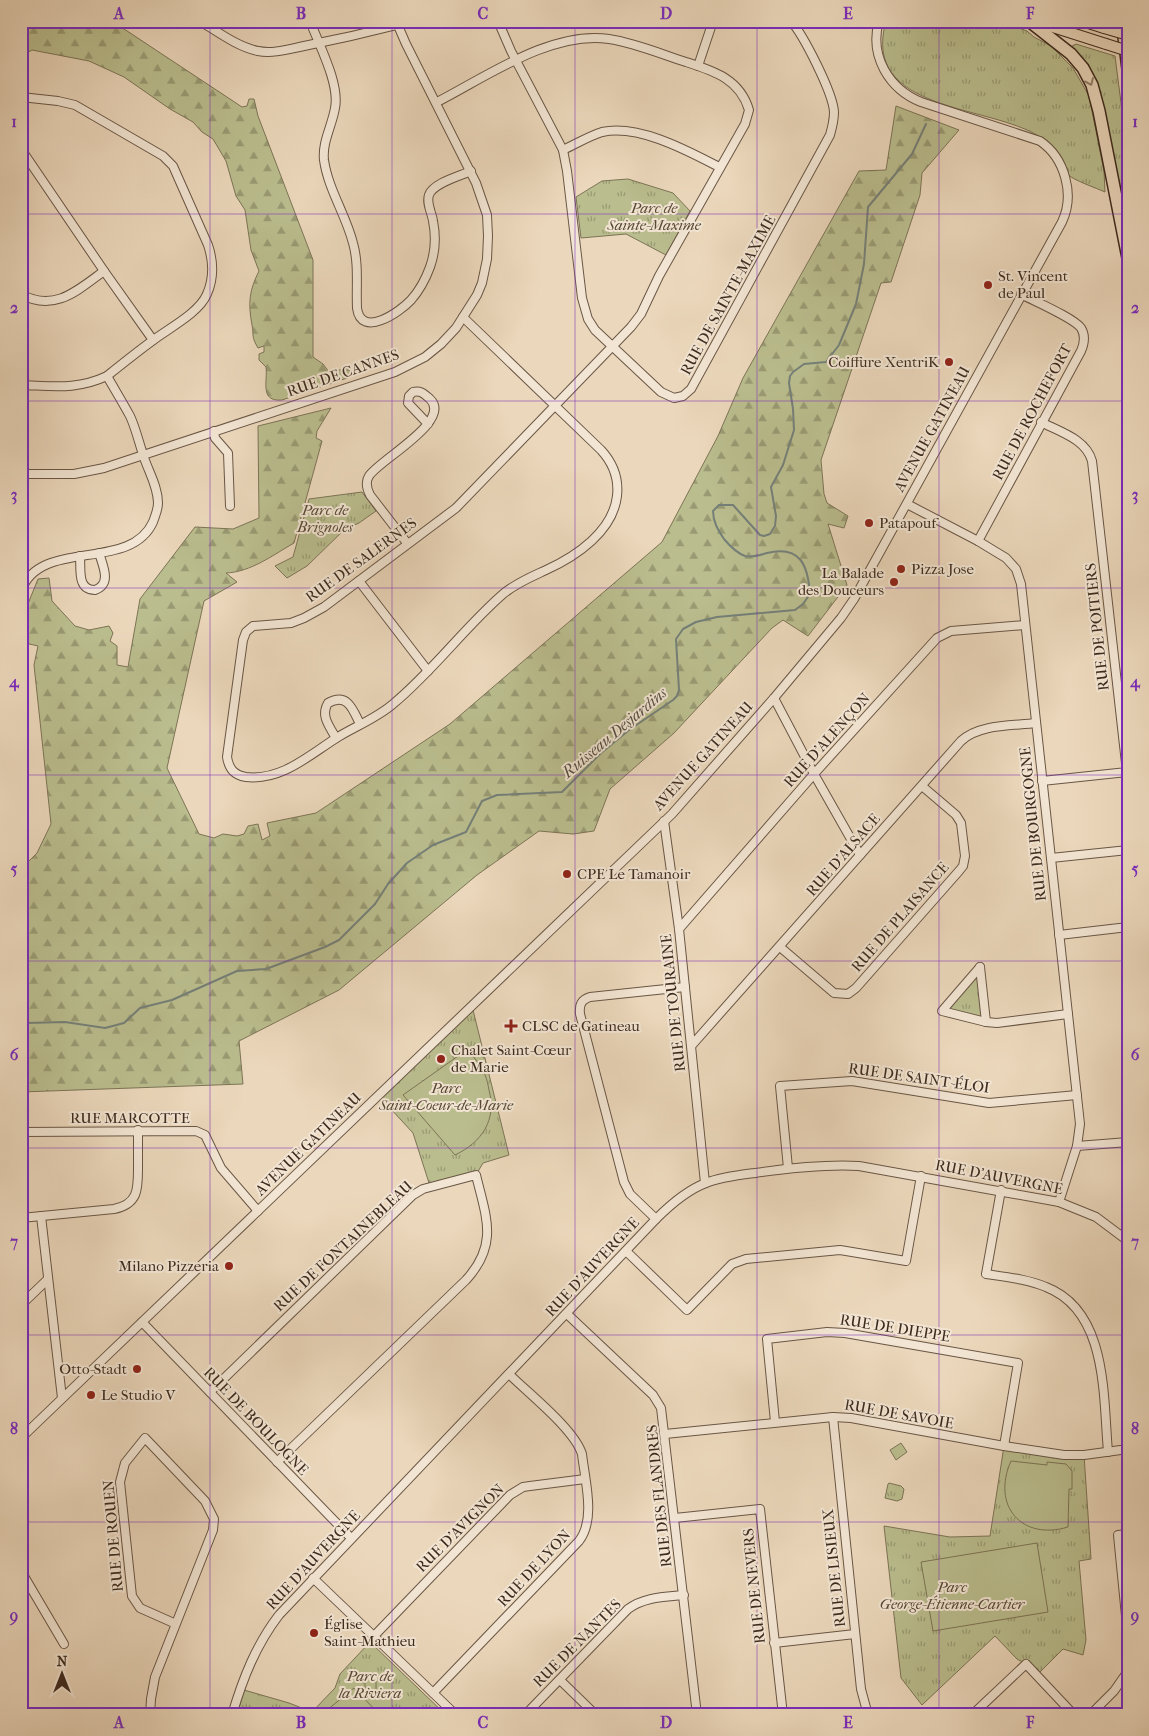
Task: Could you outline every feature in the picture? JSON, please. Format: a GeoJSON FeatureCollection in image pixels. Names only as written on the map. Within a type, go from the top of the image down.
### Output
{"type":"FeatureCollection","features":[{"type":"Feature","properties":{"kind":"highway"},"geometry":{"type":"LineString","coordinates":[[1029,21],[1071,54],[1083,68],[1092,85],[1099,110],[1128,258]]}},
{"type":"Feature","properties":{"kind":"highway"},"geometry":{"type":"LineString","coordinates":[[1122,21],[1128,69]]}},
{"type":"Feature","properties":{"kind":"main road"},"geometry":{"type":"LineString","coordinates":[[1034,21],[1128,51]]}},
{"type":"Feature","properties":{"kind":"main road"},"geometry":{"type":"LineString","coordinates":[[1082,21],[1128,35]]}},
{"type":"Feature","properties":{"kind":"street"},"geometry":{"type":"LineString","coordinates":[[200,21],[240,44],[258,51],[282,51],[318,44],[397,23]]}},
{"type":"Feature","properties":{"kind":"street"},"geometry":{"type":"LineString","coordinates":[[310,21],[334,85],[336,96],[335,108],[324,145],[324,159],[330,182],[353,242],[356,256],[357,308],[361,318],[373,323],[382,320],[406,305],[416,293],[430,267],[434,247],[434,228],[428,202],[429,194],[436,186],[471,171]]}},
{"type":"Feature","properties":{"kind":"street","name":"RUE DE SAINTE-MAXIME"},"geometry":{"type":"LineString","coordinates":[[498,21],[563,150],[584,306],[591,324],[665,395],[674,398],[679,398],[687,393],[826,144],[834,112],[831,98],[802,38],[791,21]]}},
{"type":"Feature","properties":{"kind":"street"},"geometry":{"type":"LineString","coordinates":[[698,66],[713,21]]}},
{"type":"Feature","properties":{"kind":"street","name":"AVENUE GATINEAU"},"geometry":{"type":"LineString","coordinates":[[21,1438],[664,821],[696,788],[774,698],[848,608],[1066,213],[1068,205],[1068,190],[1064,174],[1050,148],[1040,141],[926,104],[902,92],[888,78],[881,64],[877,39],[879,21]]}},
{"type":"Feature","properties":{"kind":"street","name":"RUE DE CANNES"},"geometry":{"type":"LineString","coordinates":[[21,474],[61,475],[91,472],[405,368],[425,357],[450,336],[477,295],[482,283],[488,248],[487,215],[481,194],[471,171],[397,23]]}},
{"type":"Feature","properties":{"kind":"street"},"geometry":{"type":"LineString","coordinates":[[437,102],[516,60],[555,44],[574,39],[593,38],[621,42],[698,66],[733,82],[741,92],[748,110],[745,124],[659,276],[641,314],[631,327],[554,406]]}},
{"type":"Feature","properties":{"kind":"street"},"geometry":{"type":"LineString","coordinates":[[21,97],[58,101],[81,108],[164,156],[173,166],[212,258],[208,292],[198,306],[107,376],[92,383],[79,386],[21,385]]}},
{"type":"Feature","properties":{"kind":"street"},"geometry":{"type":"LineString","coordinates":[[563,150],[597,134],[616,130],[630,131],[677,146],[719,167]]}},
{"type":"Feature","properties":{"kind":"street"},"geometry":{"type":"LineString","coordinates":[[21,149],[153,340]]}},
{"type":"Feature","properties":{"kind":"street"},"geometry":{"type":"LineString","coordinates":[[21,294],[35,300],[58,300],[74,293],[104,271]]}},
{"type":"Feature","properties":{"kind":"street","name":"RUE DE ROCHEFORT"},"geometry":{"type":"LineString","coordinates":[[978,541],[1083,346],[1084,336],[1082,330],[1074,322],[1021,294]]}},
{"type":"Feature","properties":{"kind":"street","name":"RUE DE SALERNES"},"geometry":{"type":"LineString","coordinates":[[463,318],[601,450],[613,467],[617,482],[618,491],[612,516],[599,533],[582,548],[554,566],[516,584],[503,594],[391,706],[280,773],[251,777],[239,775],[231,770],[228,762],[243,640],[246,632],[258,625],[291,623],[324,607],[456,508],[554,406]]}},
{"type":"Feature","properties":{"kind":"street"},"geometry":{"type":"LineString","coordinates":[[21,591],[26,581],[42,567],[57,561],[130,545],[143,536],[153,522],[158,506],[157,497],[130,417],[107,376]]}},
{"type":"Feature","properties":{"kind":"street","name":"RUE DE POITIERS"},"geometry":{"type":"LineString","coordinates":[[1041,422],[1080,442],[1088,450],[1092,462],[1127,772],[1042,781]]}},
{"type":"Feature","properties":{"kind":"street"},"geometry":{"type":"LineString","coordinates":[[407,543],[367,490],[367,480],[372,472],[404,447],[428,424]]}},
{"type":"Feature","properties":{"kind":"street"},"geometry":{"type":"LineString","coordinates":[[214,431],[215,438],[228,453],[230,506]]}},
{"type":"Feature","properties":{"kind":"street","name":"RUE DE BOURGOGNE"},"geometry":{"type":"LineString","coordinates":[[907,504],[978,541],[1006,558],[1016,569],[1021,584],[1080,1124],[1077,1146],[1059,1202]]}},
{"type":"Feature","properties":{"kind":"street"},"geometry":{"type":"LineString","coordinates":[[80,556],[82,584],[85,588],[95,590],[102,586],[105,581],[99,553]]}},
{"type":"Feature","properties":{"kind":"street"},"geometry":{"type":"LineString","coordinates":[[359,581],[428,671]]}},
{"type":"Feature","properties":{"kind":"street","name":"RUE D'ALENÇON"},"geometry":{"type":"LineString","coordinates":[[679,929],[936,638],[951,631],[1025,625]]}},
{"type":"Feature","properties":{"kind":"street"},"geometry":{"type":"LineString","coordinates":[[774,698],[860,856]]}},
{"type":"Feature","properties":{"kind":"street"},"geometry":{"type":"LineString","coordinates":[[336,738],[325,716],[324,711],[328,703],[338,699],[348,702],[360,724]]}},
{"type":"Feature","properties":{"kind":"street","name":"RUE D'ALSACE"},"geometry":{"type":"LineString","coordinates":[[692,1045],[961,742],[972,733],[1036,723]]}},
{"type":"Feature","properties":{"kind":"street","name":"RUE DE PLAISANCE"},"geometry":{"type":"LineString","coordinates":[[780,947],[834,993],[848,994],[856,988],[959,871],[965,861],[962,828],[959,819],[922,786]]}},
{"type":"Feature","properties":{"kind":"street","name":"RUE DE TOURAINE"},"geometry":{"type":"LineString","coordinates":[[664,821],[679,929],[705,1183]]}},
{"type":"Feature","properties":{"kind":"street"},"geometry":{"type":"LineString","coordinates":[[1051,858],[1128,850]]}},
{"type":"Feature","properties":{"kind":"street"},"geometry":{"type":"LineString","coordinates":[[1059,935],[1128,927]]}},
{"type":"Feature","properties":{"kind":"street"},"geometry":{"type":"LineString","coordinates":[[986,1022],[980,967],[942,1012],[986,1022],[1068,1014]]}},
{"type":"Feature","properties":{"kind":"street"},"geometry":{"type":"LineString","coordinates":[[656,1219],[634,1198],[624,1182],[580,1014],[580,1005],[582,1001],[590,997],[685,987]]}},
{"type":"Feature","properties":{"kind":"street","name":"RUE DE SAINT-ÉLOI"},"geometry":{"type":"LineString","coordinates":[[788,1168],[780,1086],[852,1081],[989,1103],[1077,1096]]}},
{"type":"Feature","properties":{"kind":"street"},"geometry":{"type":"LineString","coordinates":[[21,1218],[114,1209],[133,1199],[138,1187],[138,1130]]}},
{"type":"Feature","properties":{"kind":"street","name":"RUE MARCOTTE"},"geometry":{"type":"LineString","coordinates":[[21,1132],[196,1131],[205,1136],[221,1168],[258,1211]]}},
{"type":"Feature","properties":{"kind":"street"},"geometry":{"type":"LineString","coordinates":[[1077,1146],[1128,1142]]}},
{"type":"Feature","properties":{"kind":"street","name":"RUE D'AUVERGNE"},"geometry":{"type":"LineString","coordinates":[[232,1715],[244,1677],[264,1636],[279,1616],[313,1578],[656,1219],[683,1196],[705,1183],[735,1176],[788,1168],[826,1165],[859,1166],[1001,1190],[1059,1202],[1096,1217],[1128,1241]]}},
{"type":"Feature","properties":{"kind":"street","name":"RUE DE FONTAINEBLEAU"},"geometry":{"type":"LineString","coordinates":[[210,1392],[413,1195],[423,1189],[476,1175],[488,1226],[485,1251],[479,1265],[466,1280],[277,1462]]}},
{"type":"Feature","properties":{"kind":"street"},"geometry":{"type":"LineString","coordinates":[[626,1251],[687,1310],[732,1264],[746,1260],[840,1250],[906,1260],[921,1176]]}},
{"type":"Feature","properties":{"kind":"street"},"geometry":{"type":"LineString","coordinates":[[1001,1190],[986,1274],[1024,1280],[1047,1287],[1072,1305],[1084,1318],[1093,1335],[1098,1358],[1108,1452]]}},
{"type":"Feature","properties":{"kind":"street"},"geometry":{"type":"LineString","coordinates":[[41,1216],[62,1398]]}},
{"type":"Feature","properties":{"kind":"street"},"geometry":{"type":"LineString","coordinates":[[21,1305],[48,1280]]}},
{"type":"Feature","properties":{"kind":"street","name":"RUE DES FLANDRES"},"geometry":{"type":"LineString","coordinates":[[567,1314],[658,1401],[664,1415],[697,1715]]}},
{"type":"Feature","properties":{"kind":"street","name":"RUE DE BOULOGNE"},"geometry":{"type":"LineString","coordinates":[[142,1322],[351,1538]]}},
{"type":"Feature","properties":{"kind":"street","name":"RUE DE DIEPPE"},"geometry":{"type":"LineString","coordinates":[[775,1422],[767,1339],[828,1332],[845,1332],[1018,1363],[1004,1446]]}},
{"type":"Feature","properties":{"kind":"street","name":"RUE DE LYON"},"geometry":{"type":"LineString","coordinates":[[433,1693],[584,1535],[586,1528],[589,1514],[582,1454],[577,1442],[509,1374]]}},
{"type":"Feature","properties":{"kind":"street","name":"RUE DE SAVOIE"},"geometry":{"type":"LineString","coordinates":[[666,1434],[832,1417],[851,1418],[1064,1455],[1128,1449]]}},
{"type":"Feature","properties":{"kind":"street","name":"RUE DE LISIEUX"},"geometry":{"type":"LineString","coordinates":[[832,1417],[861,1689],[868,1715]]}},
{"type":"Feature","properties":{"kind":"street","name":"RUE DE ROUEN"},"geometry":{"type":"LineString","coordinates":[[150,1715],[155,1677],[211,1538],[214,1519],[205,1501],[145,1438],[125,1463],[120,1482],[132,1596],[140,1608],[176,1624]]}},
{"type":"Feature","properties":{"kind":"street","name":"RUE D'AVIGNON"},"geometry":{"type":"LineString","coordinates":[[374,1636],[510,1495],[523,1487],[585,1480]]}},
{"type":"Feature","properties":{"kind":"street","name":"RUE DE NEVERS"},"geometry":{"type":"LineString","coordinates":[[675,1518],[760,1509],[782,1715]]}},
{"type":"Feature","properties":{"kind":"street"},"geometry":{"type":"LineString","coordinates":[[1128,1534],[1118,1535],[1128,1636]]}},
{"type":"Feature","properties":{"kind":"street"},"geometry":{"type":"LineString","coordinates":[[21,1570],[64,1644]]}},
{"type":"Feature","properties":{"kind":"street"},"geometry":{"type":"LineString","coordinates":[[313,1578],[456,1715]]}},
{"type":"Feature","properties":{"kind":"street","name":"RUE DE NANTES"},"geometry":{"type":"LineString","coordinates":[[525,1715],[634,1605],[649,1599],[684,1595]]}},
{"type":"Feature","properties":{"kind":"street"},"geometry":{"type":"LineString","coordinates":[[774,1643],[855,1634]]}},
{"type":"Feature","properties":{"kind":"street"},"geometry":{"type":"LineString","coordinates":[[972,1715],[1026,1664],[1074,1715]]}},
{"type":"Feature","properties":{"kind":"street"},"geometry":{"type":"LineString","coordinates":[[1090,1715],[1114,1691],[1128,1671]]}},
{"type":"Feature","properties":{"kind":"street"},"geometry":{"type":"LineString","coordinates":[[560,1680],[596,1715]]}},
{"type":"Feature","properties":{"kind":"green space"},"geometry":{"type":"Polygon","coordinates":[[[21,21],[112,21],[242,107],[247,106],[249,99],[254,99],[258,116],[313,260],[313,357],[323,364],[329,372],[350,368],[350,377],[282,400],[270,398],[266,390],[266,367],[259,360],[259,354],[264,352],[264,346],[258,348],[254,341],[250,310],[251,291],[259,271],[251,250],[245,210],[236,196],[226,161],[213,139],[202,132],[193,122],[170,109],[124,77],[89,61],[32,50],[21,54],[21,21]]]}},
{"type":"Feature","properties":{"kind":"green space"},"geometry":{"type":"Polygon","coordinates":[[[886,21],[1000,21],[1027,31],[1051,46],[1073,68],[1089,96],[1104,171],[1105,192],[1067,174],[1048,145],[1040,137],[1018,126],[934,101],[910,89],[892,73],[883,51],[886,21]]]}},
{"type":"Feature","properties":{"kind":"green space"},"geometry":{"type":"Polygon","coordinates":[[[1076,44],[1115,56],[1128,157],[1128,239],[1099,95],[1070,47],[1076,44]]]}},
{"type":"Feature","properties":{"kind":"green space"},"geometry":{"type":"Polygon","coordinates":[[[896,106],[959,130],[922,173],[920,195],[891,282],[881,283],[821,460],[824,494],[827,503],[848,516],[844,528],[828,524],[847,585],[808,636],[783,620],[772,628],[674,733],[610,789],[594,831],[573,834],[539,831],[477,875],[339,990],[239,1041],[243,1084],[21,1092],[21,864],[26,864],[37,853],[51,824],[34,665],[38,646],[21,642],[21,621],[38,579],[49,578],[52,601],[75,626],[89,630],[109,626],[113,633],[110,641],[117,646],[117,665],[128,667],[140,599],[195,527],[233,529],[259,518],[258,426],[331,408],[317,431],[316,438],[322,441],[294,543],[270,558],[244,570],[226,573],[237,582],[204,601],[167,768],[199,834],[214,838],[223,834],[237,836],[244,834],[248,826],[258,824],[262,840],[270,836],[267,823],[316,813],[450,724],[662,542],[718,436],[743,378],[859,171],[886,170],[896,106]]]}},
{"type":"Feature","properties":{"kind":"green space","name":"Parc de Sainte-Maxime"},"geometry":{"type":"Polygon","coordinates":[[[628,179],[673,193],[690,211],[666,255],[626,234],[581,238],[576,197],[602,181],[628,179]]]}},
{"type":"Feature","properties":{"kind":"green space","name":"Parc de Brignoles"},"geometry":{"type":"Polygon","coordinates":[[[362,492],[376,511],[359,523],[345,529],[307,566],[287,578],[275,566],[293,557],[309,499],[362,492]]]}},
{"type":"Feature","properties":{"kind":"green space"},"geometry":{"type":"Polygon","coordinates":[[[980,967],[986,1022],[942,1011],[980,967]]]}},
{"type":"Feature","properties":{"kind":"green space","name":"Parc Saint-Coeur-de-Marie"},"geometry":{"type":"Polygon","coordinates":[[[472,1006],[509,1155],[483,1163],[476,1175],[430,1186],[413,1133],[378,1095],[472,1006]]]}},
{"type":"Feature","properties":{"kind":"green space"},"geometry":{"type":"Polygon","coordinates":[[[468,1049],[486,1077],[491,1111],[489,1120],[480,1137],[465,1150],[455,1155],[403,1095],[468,1049]]]}},
{"type":"Feature","properties":{"kind":"green space"},"geometry":{"type":"Polygon","coordinates":[[[901,1443],[907,1452],[896,1460],[890,1450],[901,1443]]]}},
{"type":"Feature","properties":{"kind":"green space","name":"Parc George-Étienne-Cartier"},"geometry":{"type":"Polygon","coordinates":[[[1004,1446],[1084,1455],[1091,1559],[1079,1561],[1086,1640],[1083,1655],[1063,1649],[1037,1675],[1026,1664],[1017,1659],[995,1636],[922,1705],[901,1678],[884,1526],[950,1537],[990,1536],[1004,1446]]]}},
{"type":"Feature","properties":{"kind":"green space"},"geometry":{"type":"Polygon","coordinates":[[[1011,1461],[1047,1465],[1047,1462],[1066,1464],[1072,1471],[1072,1489],[1069,1489],[1068,1527],[1052,1530],[1037,1529],[1024,1524],[1015,1516],[1008,1505],[1005,1492],[1006,1477],[1011,1461]]]}},
{"type":"Feature","properties":{"kind":"green space"},"geometry":{"type":"Polygon","coordinates":[[[889,1483],[901,1486],[904,1489],[902,1499],[897,1501],[885,1498],[889,1483]]]}},
{"type":"Feature","properties":{"kind":"green space"},"geometry":{"type":"Polygon","coordinates":[[[1037,1543],[1048,1612],[933,1631],[921,1562],[1037,1543]]]}},
{"type":"Feature","properties":{"kind":"green space","name":"Parc de la Riviera"},"geometry":{"type":"Polygon","coordinates":[[[370,1642],[446,1715],[237,1715],[244,1690],[312,1712],[335,1688],[340,1674],[370,1642]]]}},
{"type":"Feature","properties":{"kind":"green space"},"geometry":{"type":"Polygon","coordinates":[[[365,1677],[376,1677],[376,1693],[365,1693],[365,1677]]]}},
{"type":"Feature","properties":{"kind":"green space"},"geometry":{"type":"Polygon","coordinates":[[[354,1688],[380,1715],[321,1715],[354,1688]]]}},
{"type":"Feature","properties":{"kind":"waterway","name":"Ruisseau Desjardins"},"geometry":{"type":"LineString","coordinates":[[21,1025],[26,1023],[65,1022],[105,1028],[124,1023],[140,1008],[172,1000],[237,971],[266,969],[339,940],[375,904],[388,884],[407,863],[433,845],[466,832],[482,801],[497,795],[562,792],[601,753],[629,730],[673,700],[679,690],[676,639],[683,629],[696,622],[717,617],[795,610],[803,604],[810,594],[807,575],[800,560],[795,555],[779,551],[750,557],[742,555],[724,539],[715,522],[713,511],[719,505],[733,505],[760,535],[764,536],[770,534],[775,526],[776,516],[771,487],[783,465],[794,430],[789,383],[790,376],[804,364],[826,362],[839,345],[856,304],[864,264],[868,207],[912,154],[926,124]]}},
{"type":"Feature","properties":{"kind":"place","name":"St. Vincent de Paul"},"geometry":{"type":"Point","coordinates":[988,285]}},
{"type":"Feature","properties":{"kind":"place","name":"Coiffure XentriK"},"geometry":{"type":"Point","coordinates":[949,362]}},
{"type":"Feature","properties":{"kind":"place","name":"Patapouf"},"geometry":{"type":"Point","coordinates":[869,523]}},
{"type":"Feature","properties":{"kind":"place","name":"Pizza Jose"},"geometry":{"type":"Point","coordinates":[901,569]}},
{"type":"Feature","properties":{"kind":"place","name":"La Balade des Douceurs"},"geometry":{"type":"Point","coordinates":[894,582]}},
{"type":"Feature","properties":{"kind":"place","name":"CPE Le Tamanoir"},"geometry":{"type":"Point","coordinates":[567,874]}},
{"type":"Feature","properties":{"kind":"place","name":"CLSC de Gatineau"},"geometry":{"type":"Point","coordinates":[511,1026]}},
{"type":"Feature","properties":{"kind":"place","name":"Chalet Saint-Cœur de Marie"},"geometry":{"type":"Point","coordinates":[441,1059]}},
{"type":"Feature","properties":{"kind":"place","name":"Milano Pizzeria"},"geometry":{"type":"Point","coordinates":[229,1266]}},
{"type":"Feature","properties":{"kind":"place","name":"Otto-Stadt"},"geometry":{"type":"Point","coordinates":[137,1369]}},
{"type":"Feature","properties":{"kind":"place","name":"Le Studio V"},"geometry":{"type":"Point","coordinates":[91,1395]}},
{"type":"Feature","properties":{"kind":"place","name":"Église Saint-Mathieu"},"geometry":{"type":"Point","coordinates":[314,1633]}}]}
